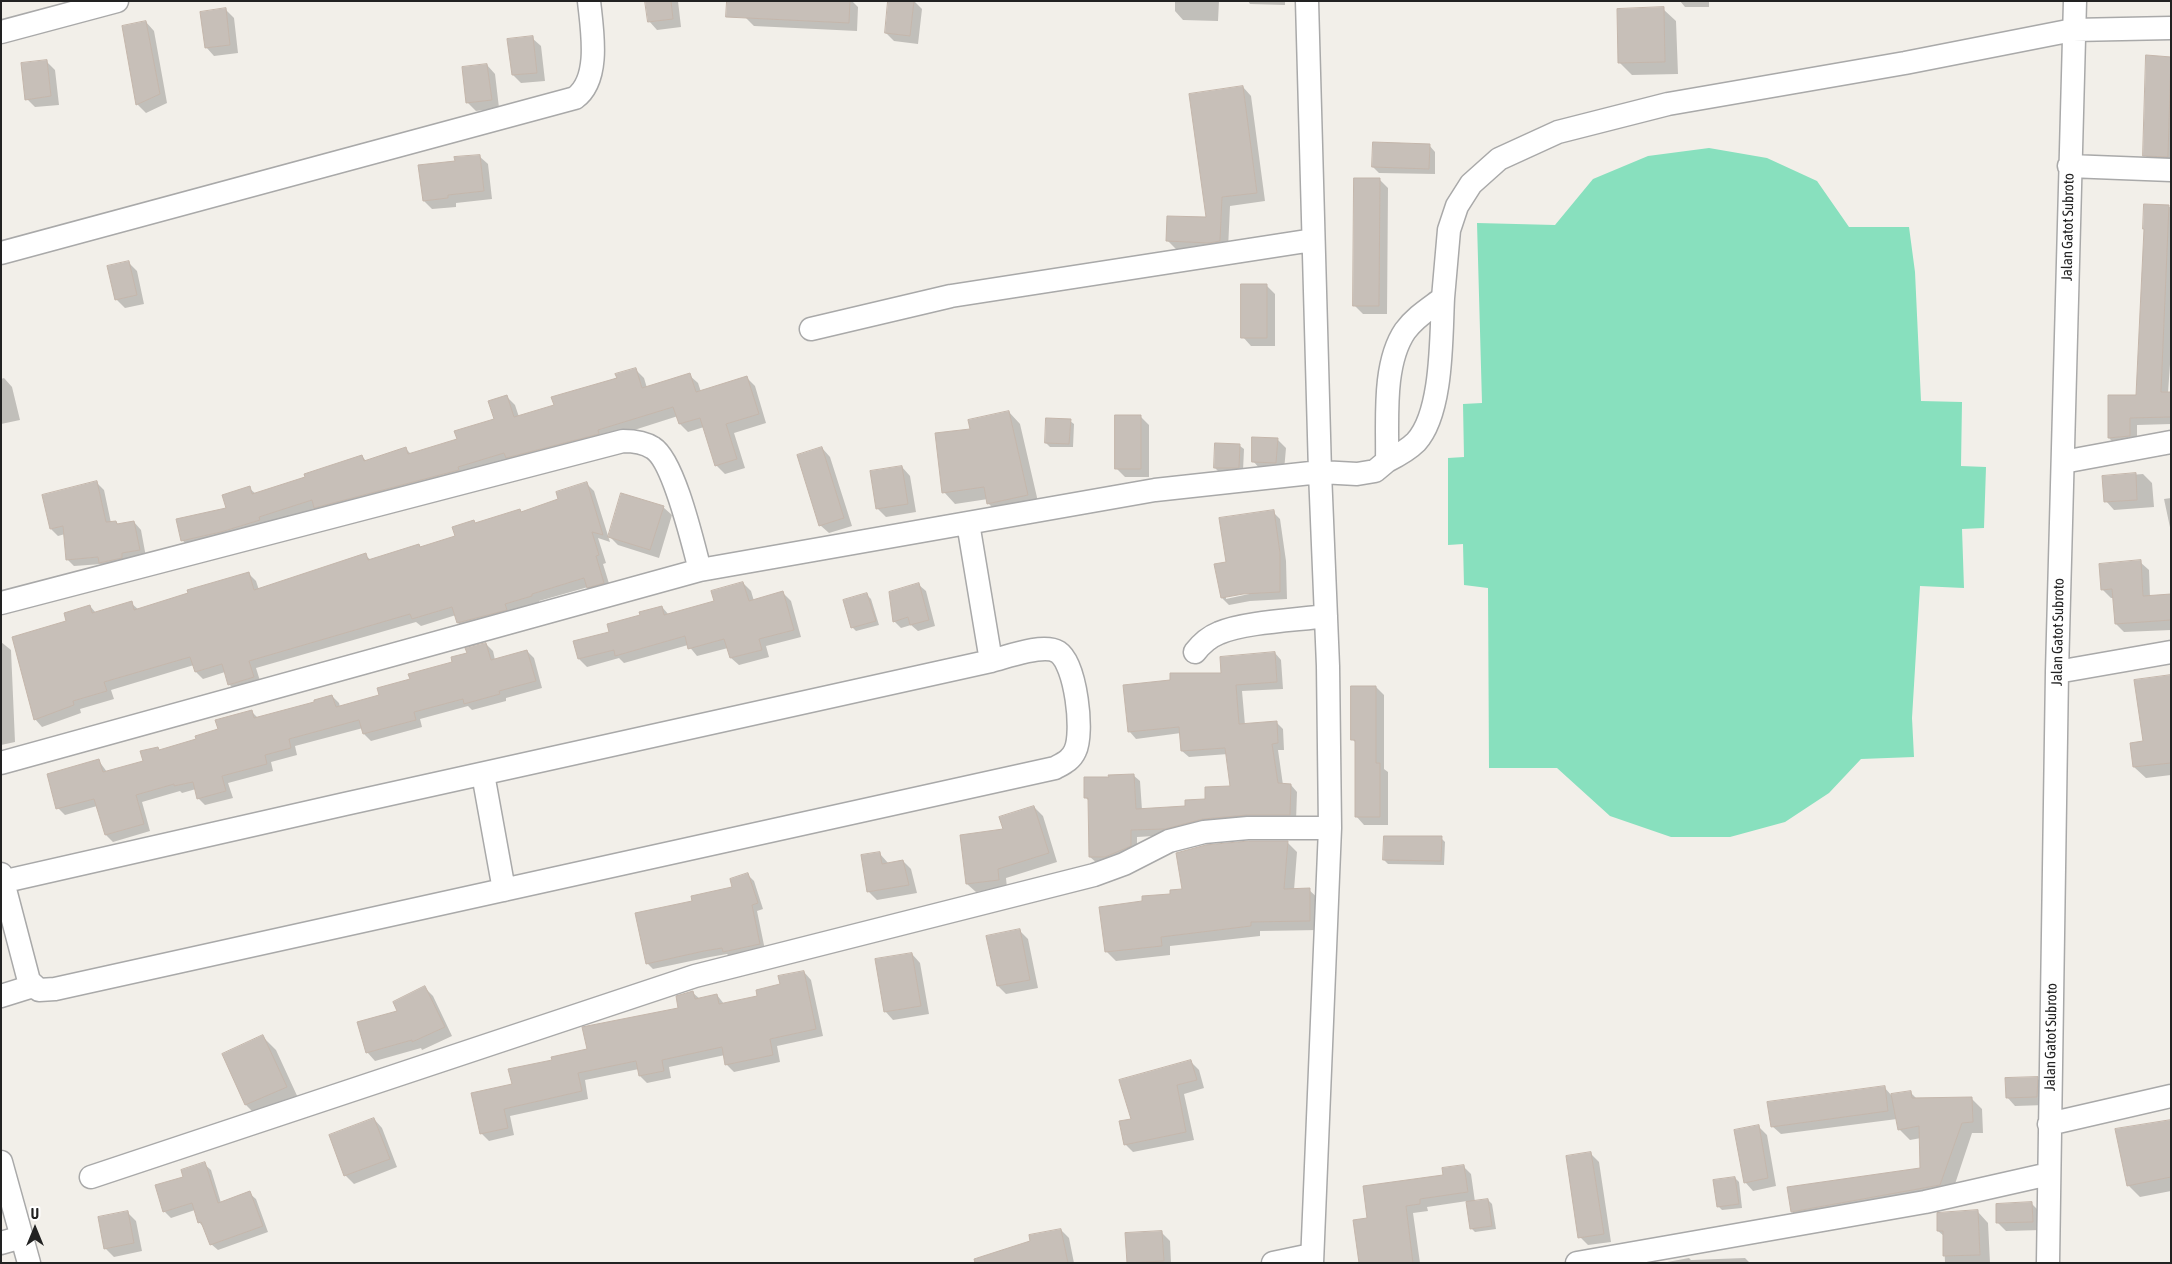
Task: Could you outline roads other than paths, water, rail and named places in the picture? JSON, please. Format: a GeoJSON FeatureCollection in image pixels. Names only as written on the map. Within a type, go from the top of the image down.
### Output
{"type":"FeatureCollection","features":[{"type":"Feature","properties":{"kind":"street"},"geometry":{"type":"LineString","coordinates":[[1,32],[117,1]]}},
{"type":"Feature","properties":{"kind":"street"},"geometry":{"type":"LineString","coordinates":[[1,253],[575,98],[584,92],[590,79],[593,48],[589,1]]}},
{"type":"Feature","properties":{"kind":"street"},"geometry":{"type":"LineString","coordinates":[[1273,1263],[1311,1259],[1325,988],[1330,828],[1326,616],[1320,472],[1307,1]]}},
{"type":"Feature","properties":{"kind":"street","name":"Jalan Gatot Subroto"},"geometry":{"type":"LineString","coordinates":[[2048,1263],[2057,672],[2075,1]]}},
{"type":"Feature","properties":{"kind":"street"},"geometry":{"type":"LineString","coordinates":[[1,763],[700,570],[1155,490],[1320,472],[1357,474],[1375,471],[1387,461],[1402,453],[1417,440],[1430,416],[1437,389],[1449,230],[1457,206],[1471,184],[1499,158],[1558,132],[1668,104],[1905,63],[2073,30],[2171,28]]}},
{"type":"Feature","properties":{"kind":"street"},"geometry":{"type":"LineString","coordinates":[[2070,166],[2171,170]]}},
{"type":"Feature","properties":{"kind":"street"},"geometry":{"type":"LineString","coordinates":[[811,329],[952,296],[1313,240]]}},
{"type":"Feature","properties":{"kind":"street"},"geometry":{"type":"LineString","coordinates":[[1387,461],[1389,385],[1393,355],[1405,332],[1416,319],[1443,298]]}},
{"type":"Feature","properties":{"kind":"street"},"geometry":{"type":"LineString","coordinates":[[1,603],[623,441],[636,441],[653,448],[664,459],[676,488],[700,570]]}},
{"type":"Feature","properties":{"kind":"street"},"geometry":{"type":"LineString","coordinates":[[2063,462],[2171,442]]}},
{"type":"Feature","properties":{"kind":"street"},"geometry":{"type":"LineString","coordinates":[[968,522],[991,661]]}},
{"type":"Feature","properties":{"kind":"street"},"geometry":{"type":"LineString","coordinates":[[1194,652],[1204,641],[1220,632],[1248,626],[1326,616]]}},
{"type":"Feature","properties":{"kind":"street"},"geometry":{"type":"LineString","coordinates":[[1046,649],[1058,652],[1066,660],[1074,679],[1078,727],[1076,750],[1070,760],[1055,768],[55,989],[39,990],[29,981],[2,879],[991,661],[1046,649]]}},
{"type":"Feature","properties":{"kind":"street"},"geometry":{"type":"LineString","coordinates":[[2057,672],[2171,652]]}},
{"type":"Feature","properties":{"kind":"street"},"geometry":{"type":"LineString","coordinates":[[483,774],[504,890]]}},
{"type":"Feature","properties":{"kind":"street"},"geometry":{"type":"LineString","coordinates":[[91,1177],[695,976],[1094,875],[1124,864],[1169,841],[1187,835],[1248,828],[1330,828]]}},
{"type":"Feature","properties":{"kind":"street"},"geometry":{"type":"LineString","coordinates":[[1,996],[33,986]]}},
{"type":"Feature","properties":{"kind":"street"},"geometry":{"type":"LineString","coordinates":[[2049,1124],[2171,1096]]}},
{"type":"Feature","properties":{"kind":"street"},"geometry":{"type":"LineString","coordinates":[[1,1162],[12,1240],[29,1263]]}},
{"type":"Feature","properties":{"kind":"street"},"geometry":{"type":"LineString","coordinates":[[1576,1263],[1925,1202],[2049,1174]]}}]}
